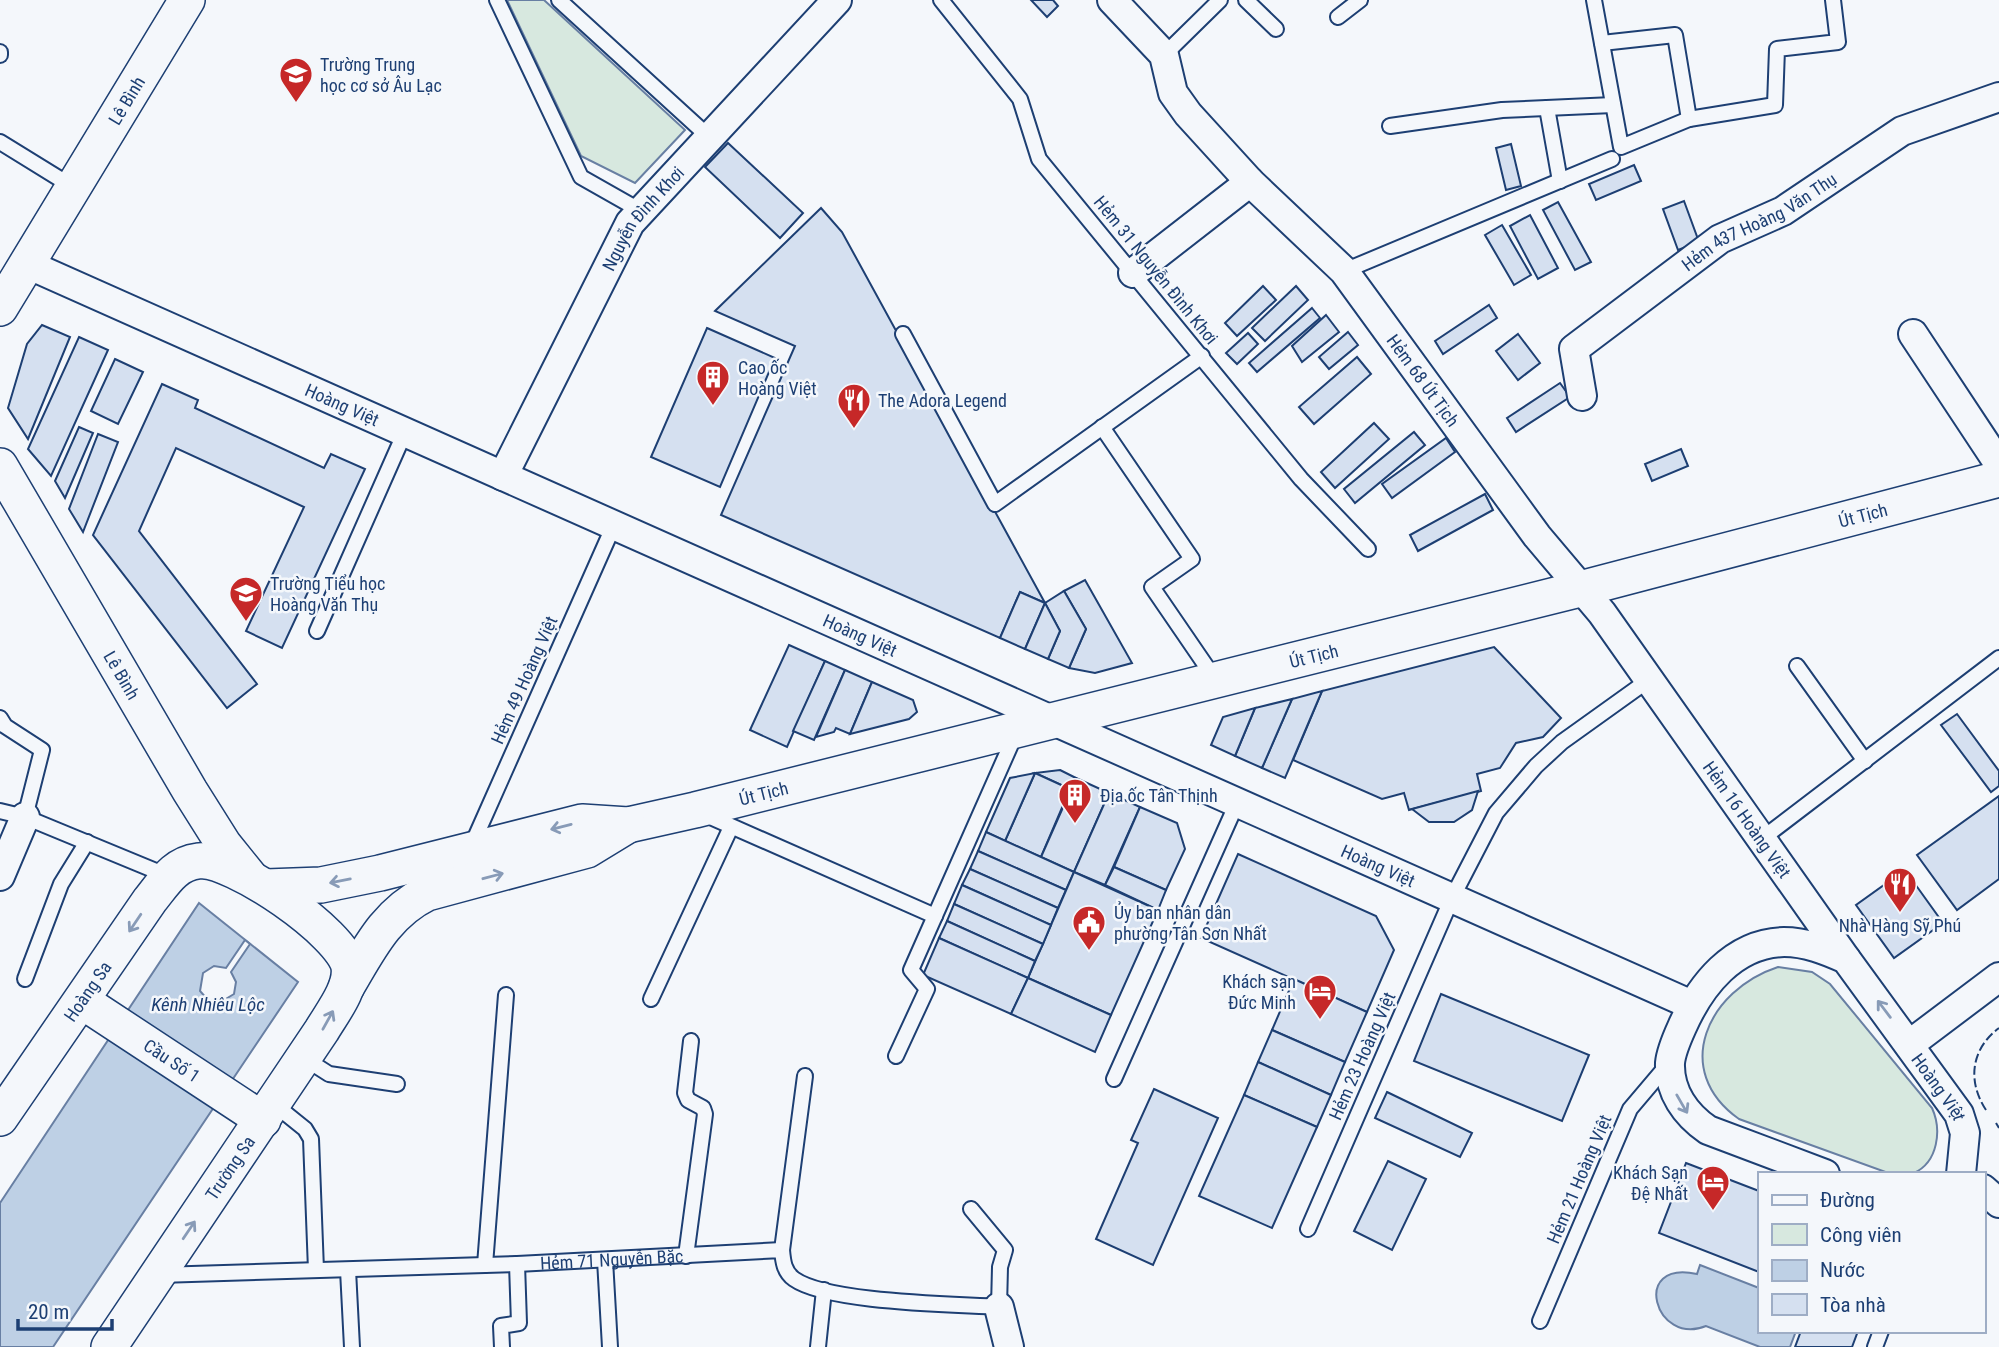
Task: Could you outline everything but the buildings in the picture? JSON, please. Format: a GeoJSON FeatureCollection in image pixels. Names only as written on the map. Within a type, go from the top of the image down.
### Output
{"type":"FeatureCollection","features":[{"type":"Feature","properties":{"kind":"street","name":"Lê Bình"},"geometry":{"type":"LineString","coordinates":[[0,308],[187,0]]}},
{"type":"Feature","properties":{"kind":"street","name":"Nguyễn Đình Khơi"},"geometry":{"type":"LineString","coordinates":[[503,476],[629,223],[836,0]]}},
{"type":"Feature","properties":{"kind":"street"},"geometry":{"type":"LineString","coordinates":[[1112,0],[1164,55]]}},
{"type":"Feature","properties":{"kind":"street","name":"Hẻm 68 Út Tịch"},"geometry":{"type":"LineString","coordinates":[[1164,55],[1173,93],[1188,114],[1250,182],[1344,271],[1537,536],[1584,588]]}},
{"type":"Feature","properties":{"kind":"street","name":"Hẻm 437 Hoàng Văn Thụ"},"geometry":{"type":"LineString","coordinates":[[1581,396],[1573,349],[1720,239],[1783,211],[1902,131],[1999,97]]}},
{"type":"Feature","properties":{"kind":"street"},"geometry":{"type":"LineString","coordinates":[[1133,273],[1250,182]]}},
{"type":"Feature","properties":{"kind":"street","name":"Hoàng Việt"},"geometry":{"type":"LineString","coordinates":[[27,264],[1692,1005]]}},
{"type":"Feature","properties":{"kind":"street"},"geometry":{"type":"LineString","coordinates":[[1913,334],[1999,464]]}},
{"type":"Feature","properties":{"kind":"street","name":"Lê Bình"},"geometry":{"type":"LineString","coordinates":[[0,466],[190,791],[224,845],[258,882]]}},
{"type":"Feature","properties":{"kind":"street","name":"Út Tịch"},"geometry":{"type":"LineString","coordinates":[[258,882],[321,885],[582,822],[628,825],[695,810],[1584,588],[1999,479]]}},
{"type":"Feature","properties":{"kind":"street","name":"Hẻm 16 Hoàng Việt"},"geometry":{"type":"LineString","coordinates":[[1584,588],[1846,959]]}},
{"type":"Feature","properties":{"kind":"street","name":"Hoàng Sa"},"geometry":{"type":"LineString","coordinates":[[0,1118],[93,1008],[174,872],[192,834],[193,808],[190,791]]}},
{"type":"Feature","properties":{"kind":"street"},"geometry":{"type":"LineString","coordinates":[[0,876],[12,814]]}},
{"type":"Feature","properties":{"kind":"street","name":"Út Tịch"},"geometry":{"type":"LineString","coordinates":[[427,893],[587,850],[628,825]]}},
{"type":"Feature","properties":{"kind":"street"},"geometry":{"type":"LineString","coordinates":[[174,872],[206,860],[224,864],[258,882],[339,946],[349,967],[346,986]]}},
{"type":"Feature","properties":{"kind":"street","name":"Trường Sa"},"geometry":{"type":"LineString","coordinates":[[109,1347],[158,1275],[259,1110],[304,1058],[380,929],[400,909],[427,893]]}},
{"type":"Feature","properties":{"kind":"street"},"geometry":{"type":"LineString","coordinates":[[1820,1172],[1708,1130],[1692,1119],[1672,1084],[1670,1062],[1692,1005],[1713,975],[1760,946],[1782,942],[1801,943],[1846,959]]}},
{"type":"Feature","properties":{"kind":"street","name":"Hoàng Việt"},"geometry":{"type":"LineString","coordinates":[[1846,959],[1959,1114],[1965,1133],[1968,1172]]}},
{"type":"Feature","properties":{"kind":"street","name":"Hoàng Việt"},"geometry":{"type":"LineString","coordinates":[[1910,1044],[1999,977]]}},
{"type":"Feature","properties":{"kind":"street","name":"Cầu Số 1"},"geometry":{"type":"LineString","coordinates":[[93,1008],[259,1110]]}},
{"type":"Feature","properties":{"kind":"street"},"geometry":{"type":"LineString","coordinates":[[1985,1191],[1999,1203]]}},
{"type":"Feature","properties":{"kind":"street"},"geometry":{"type":"LineString","coordinates":[[999,1307],[1009,1347]]}},
{"type":"Feature","properties":{"kind":"lane"},"geometry":{"type":"LineString","coordinates":[[497,0],[581,177],[641,211]]}},
{"type":"Feature","properties":{"kind":"lane"},"geometry":{"type":"LineString","coordinates":[[559,0],[709,137]]}},
{"type":"Feature","properties":{"kind":"lane","name":"Hẻm 31 Nguyễn Đình Khơi"},"geometry":{"type":"LineString","coordinates":[[941,0],[1020,99],[1039,159],[1301,479],[1368,549]]}},
{"type":"Feature","properties":{"kind":"lane"},"geometry":{"type":"LineString","coordinates":[[1164,55],[1220,0]]}},
{"type":"Feature","properties":{"kind":"lane"},"geometry":{"type":"LineString","coordinates":[[1246,0],[1276,29]]}},
{"type":"Feature","properties":{"kind":"lane"},"geometry":{"type":"LineString","coordinates":[[1338,17],[1360,0]]}},
{"type":"Feature","properties":{"kind":"lane"},"geometry":{"type":"LineString","coordinates":[[1594,0],[1613,105],[1616,153]]}},
{"type":"Feature","properties":{"kind":"lane"},"geometry":{"type":"LineString","coordinates":[[1344,271],[1560,181],[1689,119],[1775,105],[1777,49],[1838,42],[1833,0]]}},
{"type":"Feature","properties":{"kind":"lane"},"geometry":{"type":"LineString","coordinates":[[1602,43],[1675,35],[1689,119]]}},
{"type":"Feature","properties":{"kind":"lane"},"geometry":{"type":"LineString","coordinates":[[1390,126],[1502,110],[1613,105]]}},
{"type":"Feature","properties":{"kind":"lane"},"geometry":{"type":"LineString","coordinates":[[1547,108],[1560,181]]}},
{"type":"Feature","properties":{"kind":"lane"},"geometry":{"type":"LineString","coordinates":[[0,142],[74,187]]}},
{"type":"Feature","properties":{"kind":"lane"},"geometry":{"type":"LineString","coordinates":[[904,334],[995,503],[1202,356]]}},
{"type":"Feature","properties":{"kind":"lane"},"geometry":{"type":"LineString","coordinates":[[1102,427],[1192,559],[1152,587],[1216,680]]}},
{"type":"Feature","properties":{"kind":"lane"},"geometry":{"type":"LineString","coordinates":[[317,631],[405,432]]}},
{"type":"Feature","properties":{"kind":"lane","name":"Hẻm 49 Hoàng Việt"},"geometry":{"type":"LineString","coordinates":[[469,850],[614,525]]}},
{"type":"Feature","properties":{"kind":"lane"},"geometry":{"type":"LineString","coordinates":[[1763,838],[1999,658]]}},
{"type":"Feature","properties":{"kind":"lane"},"geometry":{"type":"LineString","coordinates":[[1797,666],[1865,761]]}},
{"type":"Feature","properties":{"kind":"lane"},"geometry":{"type":"LineString","coordinates":[[1452,898],[1496,813],[1536,766],[1591,719],[1650,680]]}},
{"type":"Feature","properties":{"kind":"lane"},"geometry":{"type":"LineString","coordinates":[[0,718],[5,726],[43,750],[12,814],[174,872]]}},
{"type":"Feature","properties":{"kind":"lane"},"geometry":{"type":"LineString","coordinates":[[896,1056],[927,989],[911,970],[1018,729]]}},
{"type":"Feature","properties":{"kind":"lane"},"geometry":{"type":"LineString","coordinates":[[1114,1079],[1237,803]]}},
{"type":"Feature","properties":{"kind":"lane"},"geometry":{"type":"LineString","coordinates":[[695,810],[935,916]]}},
{"type":"Feature","properties":{"kind":"lane"},"geometry":{"type":"LineString","coordinates":[[651,999],[732,827]]}},
{"type":"Feature","properties":{"kind":"lane"},"geometry":{"type":"LineString","coordinates":[[25,979],[61,884],[87,842]]}},
{"type":"Feature","properties":{"kind":"lane","name":"Hẻm 23 Hoàng Việt"},"geometry":{"type":"LineString","coordinates":[[1308,1229],[1452,898]]}},
{"type":"Feature","properties":{"kind":"lane"},"geometry":{"type":"LineString","coordinates":[[485,1265],[506,995]]}},
{"type":"Feature","properties":{"kind":"lane"},"geometry":{"type":"LineString","coordinates":[[685,1256],[705,1114],[703,1108],[688,1100],[685,1093],[691,1041]]}},
{"type":"Feature","properties":{"kind":"lane"},"geometry":{"type":"LineString","coordinates":[[304,1058],[329,1074],[397,1084]]}},
{"type":"Feature","properties":{"kind":"lane","name":"Hẻm 21 Hoàng Việt"},"geometry":{"type":"LineString","coordinates":[[1540,1321],[1630,1109],[1670,1062]]}},
{"type":"Feature","properties":{"kind":"lane"},"geometry":{"type":"LineString","coordinates":[[805,1076],[782,1250],[787,1272],[795,1280],[824,1290],[877,1299],[999,1307],[1000,1267],[1005,1250],[971,1209]]}},
{"type":"Feature","properties":{"kind":"lane"},"geometry":{"type":"LineString","coordinates":[[259,1110],[305,1129],[311,1139],[316,1270]]}},
{"type":"Feature","properties":{"kind":"lane","name":"Hẻm 71 Nguyễn Bặc"},"geometry":{"type":"LineString","coordinates":[[158,1275],[517,1264],[782,1250]]}},
{"type":"Feature","properties":{"kind":"lane"},"geometry":{"type":"LineString","coordinates":[[605,1260],[610,1347]]}},
{"type":"Feature","properties":{"kind":"lane"},"geometry":{"type":"LineString","coordinates":[[502,1347],[501,1326],[519,1323],[517,1264]]}},
{"type":"Feature","properties":{"kind":"lane"},"geometry":{"type":"LineString","coordinates":[[348,1270],[352,1347]]}},
{"type":"Feature","properties":{"kind":"lane"},"geometry":{"type":"LineString","coordinates":[[818,1347],[824,1290]]}},
{"type":"Feature","properties":{"kind":"green space"},"geometry":{"type":"Polygon","coordinates":[[[507,0],[544,0],[685,130],[635,183],[581,156],[507,0]]]}},
{"type":"Feature","properties":{"kind":"green space"},"geometry":{"type":"Polygon","coordinates":[[[1778,967],[1812,972],[1830,984],[1932,1108],[1937,1126],[1936,1145],[1922,1168],[1916,1172],[1885,1172],[1739,1119],[1718,1099],[1706,1078],[1703,1055],[1706,1033],[1717,1012],[1733,994],[1753,978],[1778,967]]]}},
{"type":"Feature","properties":{"kind":"water","name":"Kênh Nhiêu Lộc"},"geometry":{"type":"Polygon","coordinates":[[[199,903],[298,982],[53,1347],[0,1347],[0,1203],[199,903]]]}},
{"type":"Feature","properties":{"kind":"water"},"geometry":{"type":"Polygon","coordinates":[[[1700,1265],[1758,1288],[1758,1333],[1795,1333],[1790,1347],[1760,1347],[1706,1326],[1688,1329],[1674,1325],[1663,1315],[1657,1302],[1657,1289],[1663,1279],[1676,1273],[1697,1274],[1700,1265]]]}},
{"type":"Feature","properties":{"kind":"pier"},"geometry":{"type":"Polygon","coordinates":[[[245,940],[250,944],[231,972],[236,982],[234,994],[219,1003],[208,1000],[200,991],[203,973],[214,966],[226,968],[245,940]]]}},
{"type":"Feature","properties":{"kind":"fence"},"geometry":{"type":"LineString","coordinates":[[1986,1110],[1976,1088],[1975,1066],[1982,1046],[1999,1028]]}},
{"type":"Feature","properties":{"kind":"fence"},"geometry":{"type":"LineString","coordinates":[[1996,1123],[1999,1128]]}},
{"type":"Feature","properties":{"kind":"place","name":"Trường Trung học cơ sở Âu Lạc"},"geometry":{"type":"Point","coordinates":[296,104]}},
{"type":"Feature","properties":{"kind":"place","name":"Cao ốc Hoàng Việt"},"geometry":{"type":"Point","coordinates":[713,407]}},
{"type":"Feature","properties":{"kind":"place","name":"The Adora Legend"},"geometry":{"type":"Point","coordinates":[854,430]}},
{"type":"Feature","properties":{"kind":"place","name":"Trường Tiểu học Hoàng Văn Thụ"},"geometry":{"type":"Point","coordinates":[246,623]}},
{"type":"Feature","properties":{"kind":"place","name":"Địa ốc Tân Thịnh"},"geometry":{"type":"Point","coordinates":[1075,825]}},
{"type":"Feature","properties":{"kind":"place","name":"Nhà Hàng Sỹ Phú"},"geometry":{"type":"Point","coordinates":[1900,914]}},
{"type":"Feature","properties":{"kind":"place","name":"Ủy ban nhân dân phường Tân Sơn Nhất"},"geometry":{"type":"Point","coordinates":[1089,952]}},
{"type":"Feature","properties":{"kind":"place","name":"Khách sạn Đức Minh"},"geometry":{"type":"Point","coordinates":[1320,1021]}},
{"type":"Feature","properties":{"kind":"place","name":"Khách Sạn Đệ Nhất"},"geometry":{"type":"Point","coordinates":[1713,1212]}}]}
